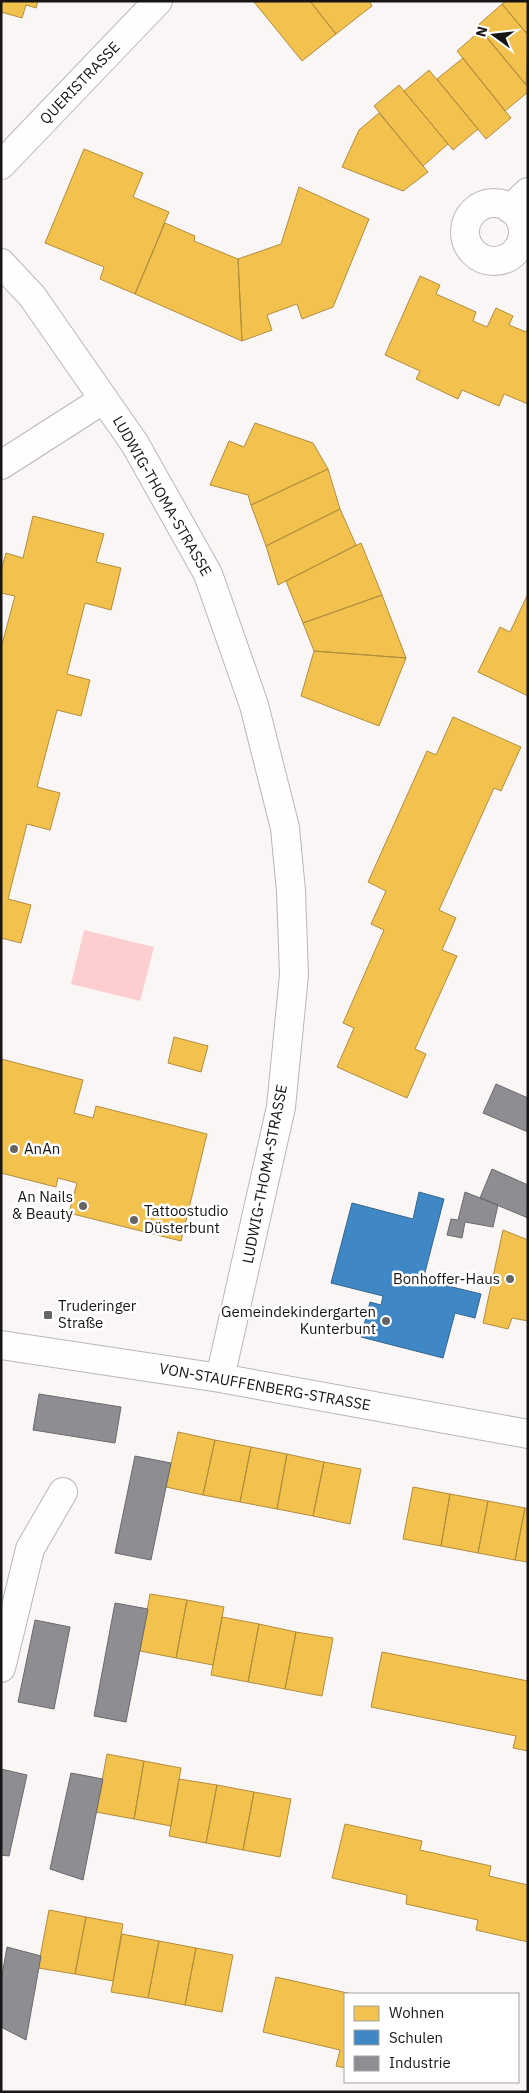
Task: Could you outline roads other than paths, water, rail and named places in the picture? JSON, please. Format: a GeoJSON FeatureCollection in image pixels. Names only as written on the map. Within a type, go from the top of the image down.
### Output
{"type":"FeatureCollection","features":[{"type":"Feature","properties":{"kind":"street","name":"QUERISTRASSE"},"geometry":{"type":"LineString","coordinates":[[1,165],[158,1]]}},
{"type":"Feature","properties":{"kind":"street","name":"LUDWIG-THOMA-STRASSE"},"geometry":{"type":"LineString","coordinates":[[1,263],[32,296],[104,398],[134,444],[208,574],[254,705],[285,828],[291,891],[294,975],[280,1108],[220,1378]]}},
{"type":"Feature","properties":{"kind":"street"},"geometry":{"type":"LineString","coordinates":[[1,465],[104,398]]}},
{"type":"Feature","properties":{"kind":"street","name":"VON-STAUFFENBERG-STRASSE"},"geometry":{"type":"LineString","coordinates":[[1,1345],[220,1378],[528,1434]]}},
{"type":"Feature","properties":{"kind":"street"},"geometry":{"type":"LineString","coordinates":[[1,1668],[30,1549],[63,1492]]}},
{"type":"Feature","properties":{"kind":"place","name":"AnAn"},"geometry":{"type":"Point","coordinates":[14,1149]}},
{"type":"Feature","properties":{"kind":"place","name":"An Nails & Beauty"},"geometry":{"type":"Point","coordinates":[83,1206]}},
{"type":"Feature","properties":{"kind":"place","name":"Tattoostudio Düsterbunt"},"geometry":{"type":"Point","coordinates":[134,1220]}},
{"type":"Feature","properties":{"kind":"place","name":"Bonhoffer-Haus"},"geometry":{"type":"Point","coordinates":[510,1279]}},
{"type":"Feature","properties":{"kind":"place","name":"Truderinger Straße"},"geometry":{"type":"Point","coordinates":[48,1315]}},
{"type":"Feature","properties":{"kind":"place","name":"Gemeindekindergarten Kunterbunt"},"geometry":{"type":"Point","coordinates":[386,1321]}}]}
